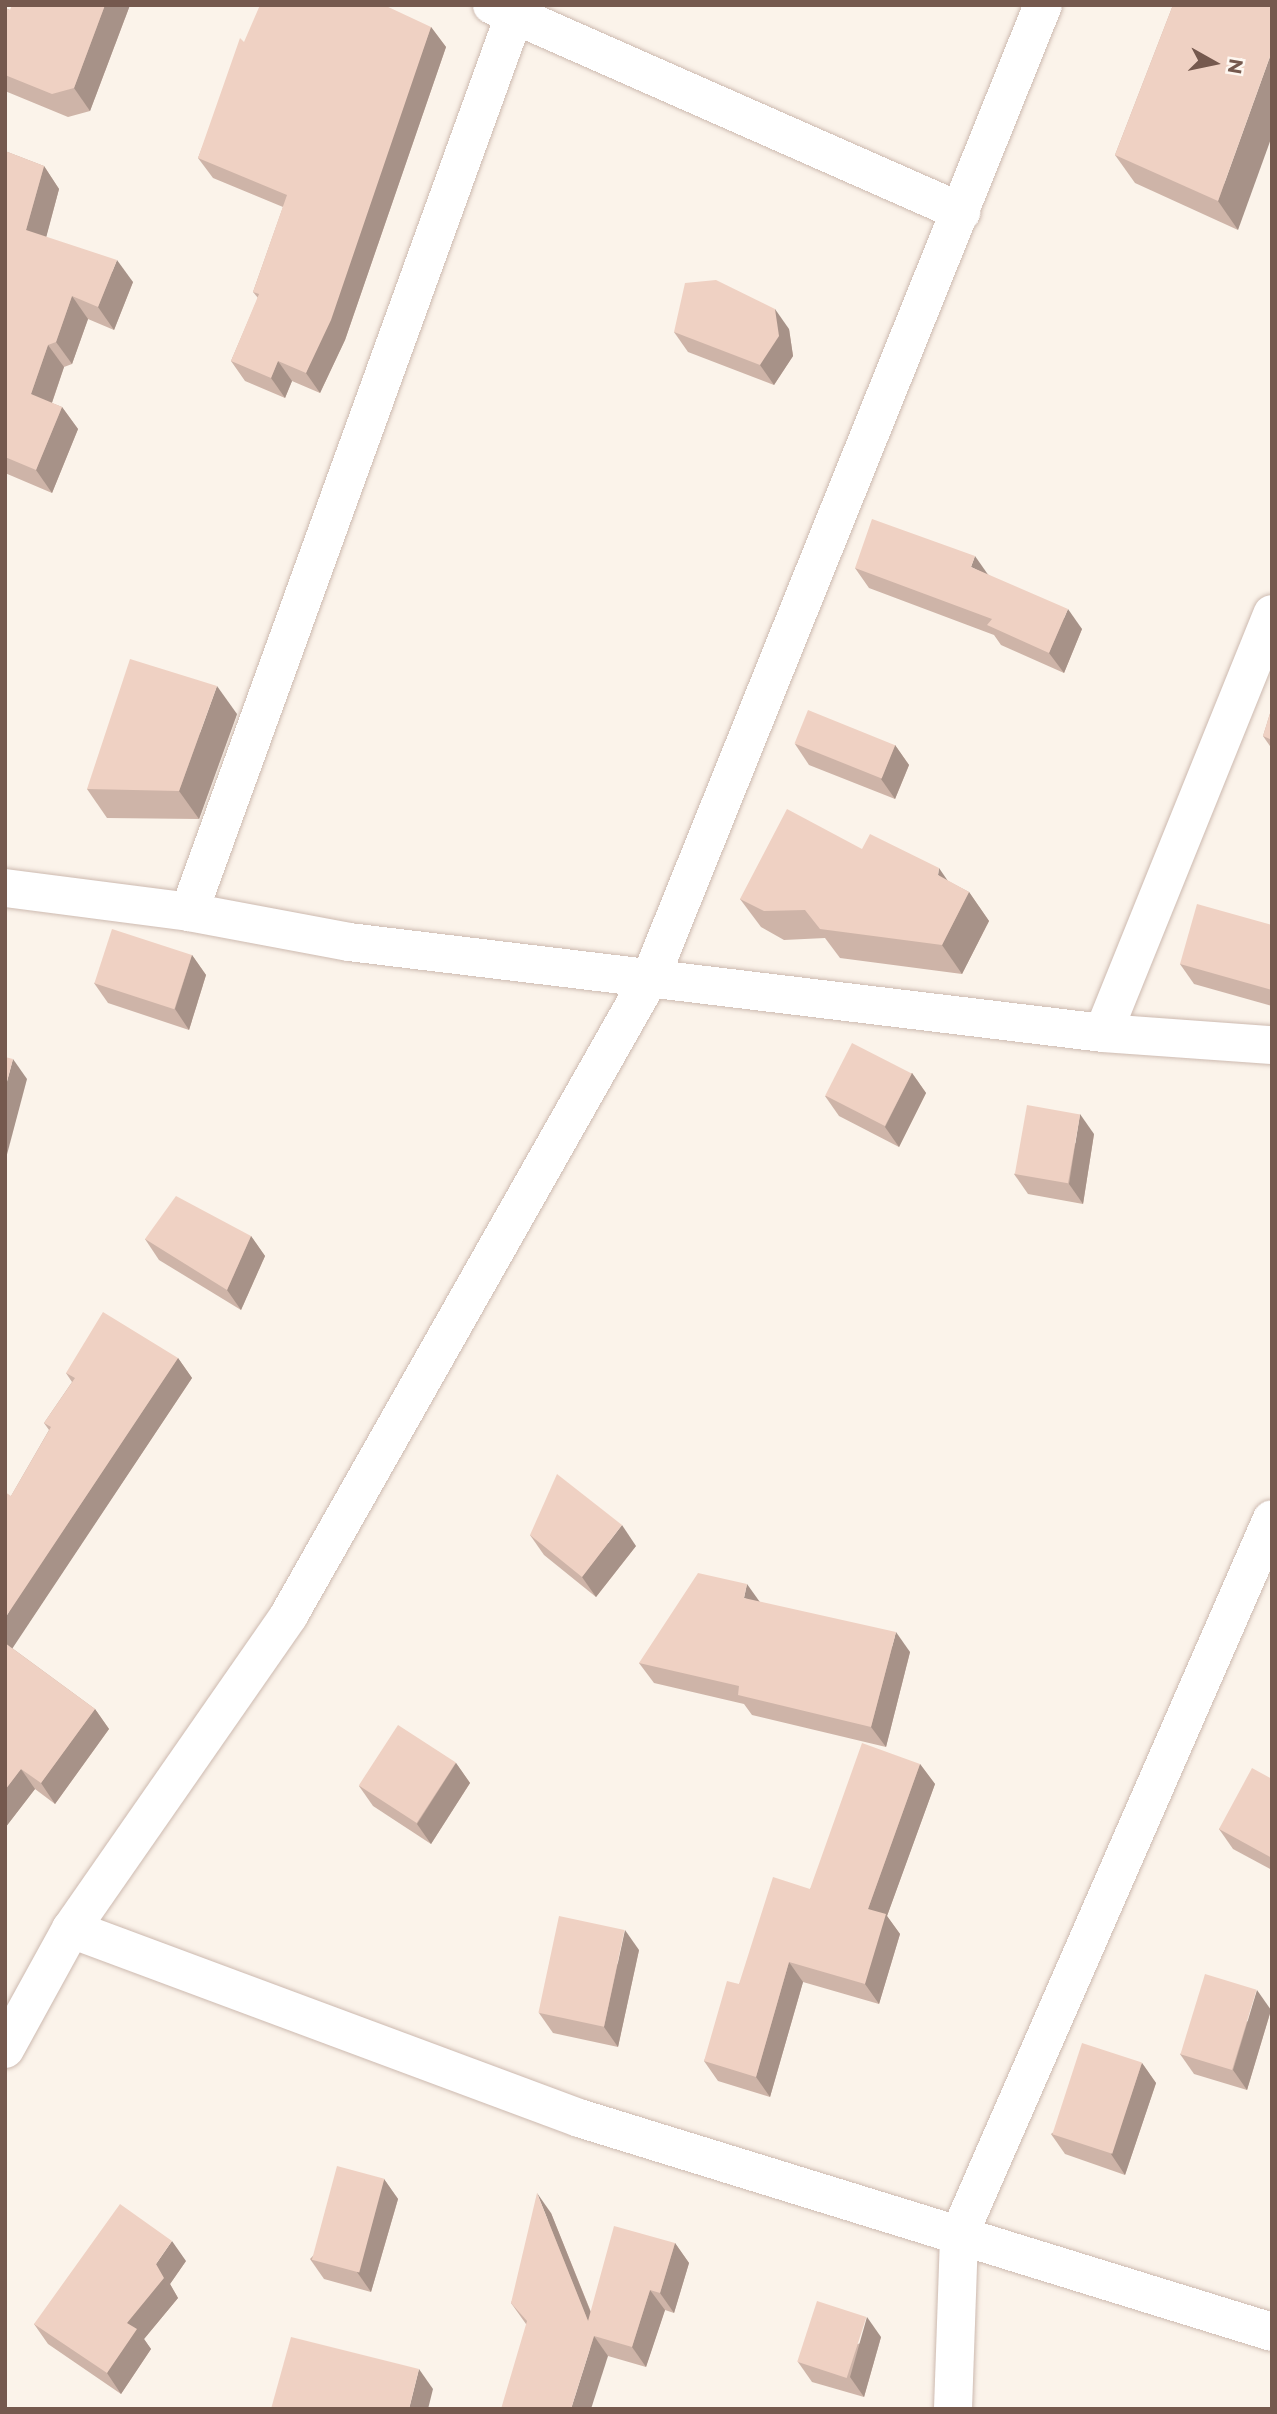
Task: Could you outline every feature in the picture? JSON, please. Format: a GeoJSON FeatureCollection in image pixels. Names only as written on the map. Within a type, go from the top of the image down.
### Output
{"type":"FeatureCollection","features":[{"type":"Feature","properties":{"kind":"street"},"geometry":{"type":"LineString","coordinates":[[5,2049],[71,1929],[289,1615],[652,974],[1043,5]]}},
{"type":"Feature","properties":{"kind":"street"},"geometry":{"type":"LineString","coordinates":[[190,912],[508,8],[961,212]]}},
{"type":"Feature","properties":{"kind":"street"},"geometry":{"type":"LineString","coordinates":[[1103,1032],[1272,614]]}},
{"type":"Feature","properties":{"kind":"street"},"geometry":{"type":"LineString","coordinates":[[5,888],[190,912],[349,942],[652,974],[1103,1032],[1272,1045]]}},
{"type":"Feature","properties":{"kind":"street"},"geometry":{"type":"LineString","coordinates":[[953,2409],[959,2235],[1272,1519]]}},
{"type":"Feature","properties":{"kind":"street"},"geometry":{"type":"LineString","coordinates":[[71,1929],[579,2118],[1272,2332]]}},
{"type":"Feature","properties":{"kind":"building"},"geometry":{"type":"Polygon","coordinates":[[[12,5],[105,5],[74,88],[52,94],[5,75],[5,8],[10,10],[12,5]]]}},
{"type":"Feature","properties":{"kind":"building"},"geometry":{"type":"Polygon","coordinates":[[[260,5],[384,5],[431,27],[331,320],[306,373],[278,361],[271,378],[231,361],[259,294],[253,292],[287,195],[198,158],[240,38],[244,42],[260,5]]]}},
{"type":"Feature","properties":{"kind":"building"},"geometry":{"type":"Polygon","coordinates":[[[1173,5],[1272,5],[1272,51],[1218,201],[1115,155],[1173,5]]]}},
{"type":"Feature","properties":{"kind":"building"},"geometry":{"type":"Polygon","coordinates":[[[5,151],[44,166],[26,230],[117,260],[98,307],[72,296],[56,342],[48,345],[31,394],[62,407],[36,470],[5,457],[5,151]]]}},
{"type":"Feature","properties":{"kind":"building"},"geometry":{"type":"Polygon","coordinates":[[[716,280],[775,309],[779,336],[760,365],[674,332],[685,283],[716,280]]]}},
{"type":"Feature","properties":{"kind":"building"},"geometry":{"type":"Polygon","coordinates":[[[872,519],[975,556],[971,567],[1068,609],[1049,653],[987,625],[992,619],[855,568],[872,519]]]}},
{"type":"Feature","properties":{"kind":"building"},"geometry":{"type":"Polygon","coordinates":[[[130,659],[217,686],[179,791],[87,789],[130,659]]]}},
{"type":"Feature","properties":{"kind":"building"},"geometry":{"type":"Polygon","coordinates":[[[1272,707],[1272,740],[1263,736],[1272,707]]]}},
{"type":"Feature","properties":{"kind":"building"},"geometry":{"type":"Polygon","coordinates":[[[808,710],[895,745],[882,779],[795,743],[808,710]]]}},
{"type":"Feature","properties":{"kind":"building"},"geometry":{"type":"Polygon","coordinates":[[[787,809],[862,849],[870,834],[939,868],[938,875],[969,892],[942,945],[820,929],[805,910],[764,911],[740,899],[787,809]]]}},
{"type":"Feature","properties":{"kind":"building"},"geometry":{"type":"Polygon","coordinates":[[[1197,904],[1272,925],[1272,990],[1180,964],[1197,904]]]}},
{"type":"Feature","properties":{"kind":"building"},"geometry":{"type":"Polygon","coordinates":[[[112,929],[192,955],[174,1009],[94,983],[112,929]]]}},
{"type":"Feature","properties":{"kind":"building"},"geometry":{"type":"Polygon","coordinates":[[[852,1043],[912,1073],[885,1126],[825,1096],[852,1043]]]}},
{"type":"Feature","properties":{"kind":"building"},"geometry":{"type":"Polygon","coordinates":[[[5,1057],[13,1059],[5,1089],[5,1057]]]}},
{"type":"Feature","properties":{"kind":"building"},"geometry":{"type":"Polygon","coordinates":[[[1027,1105],[1080,1114],[1068,1183],[1015,1174],[1027,1105]]]}},
{"type":"Feature","properties":{"kind":"building"},"geometry":{"type":"Polygon","coordinates":[[[176,1196],[251,1236],[227,1290],[145,1239],[176,1196]]]}},
{"type":"Feature","properties":{"kind":"building"},"geometry":{"type":"Polygon","coordinates":[[[103,1312],[178,1358],[5,1618],[5,1492],[11,1496],[51,1427],[44,1423],[75,1378],[66,1373],[103,1312]]]}},
{"type":"Feature","properties":{"kind":"building"},"geometry":{"type":"Polygon","coordinates":[[[557,1474],[622,1525],[582,1577],[530,1535],[557,1474]]]}},
{"type":"Feature","properties":{"kind":"building"},"geometry":{"type":"Polygon","coordinates":[[[698,1573],[747,1584],[744,1598],[896,1632],[871,1727],[738,1695],[739,1686],[639,1663],[698,1573]]]}},
{"type":"Feature","properties":{"kind":"building"},"geometry":{"type":"Polygon","coordinates":[[[5,1643],[95,1709],[41,1783],[21,1769],[5,1790],[5,1643]]]}},
{"type":"Feature","properties":{"kind":"building"},"geometry":{"type":"Polygon","coordinates":[[[398,1725],[456,1763],[417,1823],[359,1785],[398,1725]]]}},
{"type":"Feature","properties":{"kind":"building"},"geometry":{"type":"Polygon","coordinates":[[[862,1743],[920,1764],[868,1909],[886,1914],[865,1984],[789,1962],[756,2077],[704,2061],[727,1981],[739,1984],[773,1877],[810,1889],[862,1743]]]}},
{"type":"Feature","properties":{"kind":"building"},"geometry":{"type":"Polygon","coordinates":[[[1252,1768],[1272,1779],[1272,1858],[1219,1829],[1252,1768]]]}},
{"type":"Feature","properties":{"kind":"building"},"geometry":{"type":"Polygon","coordinates":[[[559,1916],[625,1930],[604,2027],[538,2013],[559,1916]]]}},
{"type":"Feature","properties":{"kind":"building"},"geometry":{"type":"Polygon","coordinates":[[[1205,1974],[1257,1990],[1232,2070],[1180,2054],[1205,1974]]]}},
{"type":"Feature","properties":{"kind":"building"},"geometry":{"type":"Polygon","coordinates":[[[1082,2043],[1142,2062],[1112,2154],[1052,2134],[1082,2043]]]}},
{"type":"Feature","properties":{"kind":"building"},"geometry":{"type":"Polygon","coordinates":[[[337,2166],[384,2179],[359,2272],[312,2260],[337,2166]]]}},
{"type":"Feature","properties":{"kind":"building"},"geometry":{"type":"Polygon","coordinates":[[[537,2193],[588,2321],[614,2226],[675,2243],[660,2293],[650,2290],[632,2347],[594,2336],[571,2409],[501,2409],[527,2321],[511,2303],[537,2193]]]}},
{"type":"Feature","properties":{"kind":"building"},"geometry":{"type":"Polygon","coordinates":[[[120,2204],[172,2241],[156,2264],[164,2278],[127,2323],[137,2329],[107,2373],[34,2324],[120,2204]]]}},
{"type":"Feature","properties":{"kind":"building"},"geometry":{"type":"Polygon","coordinates":[[[817,2301],[866,2317],[847,2378],[797,2362],[817,2301]]]}},
{"type":"Feature","properties":{"kind":"building"},"geometry":{"type":"Polygon","coordinates":[[[291,2337],[419,2369],[409,2409],[271,2409],[291,2337]]]}}]}
